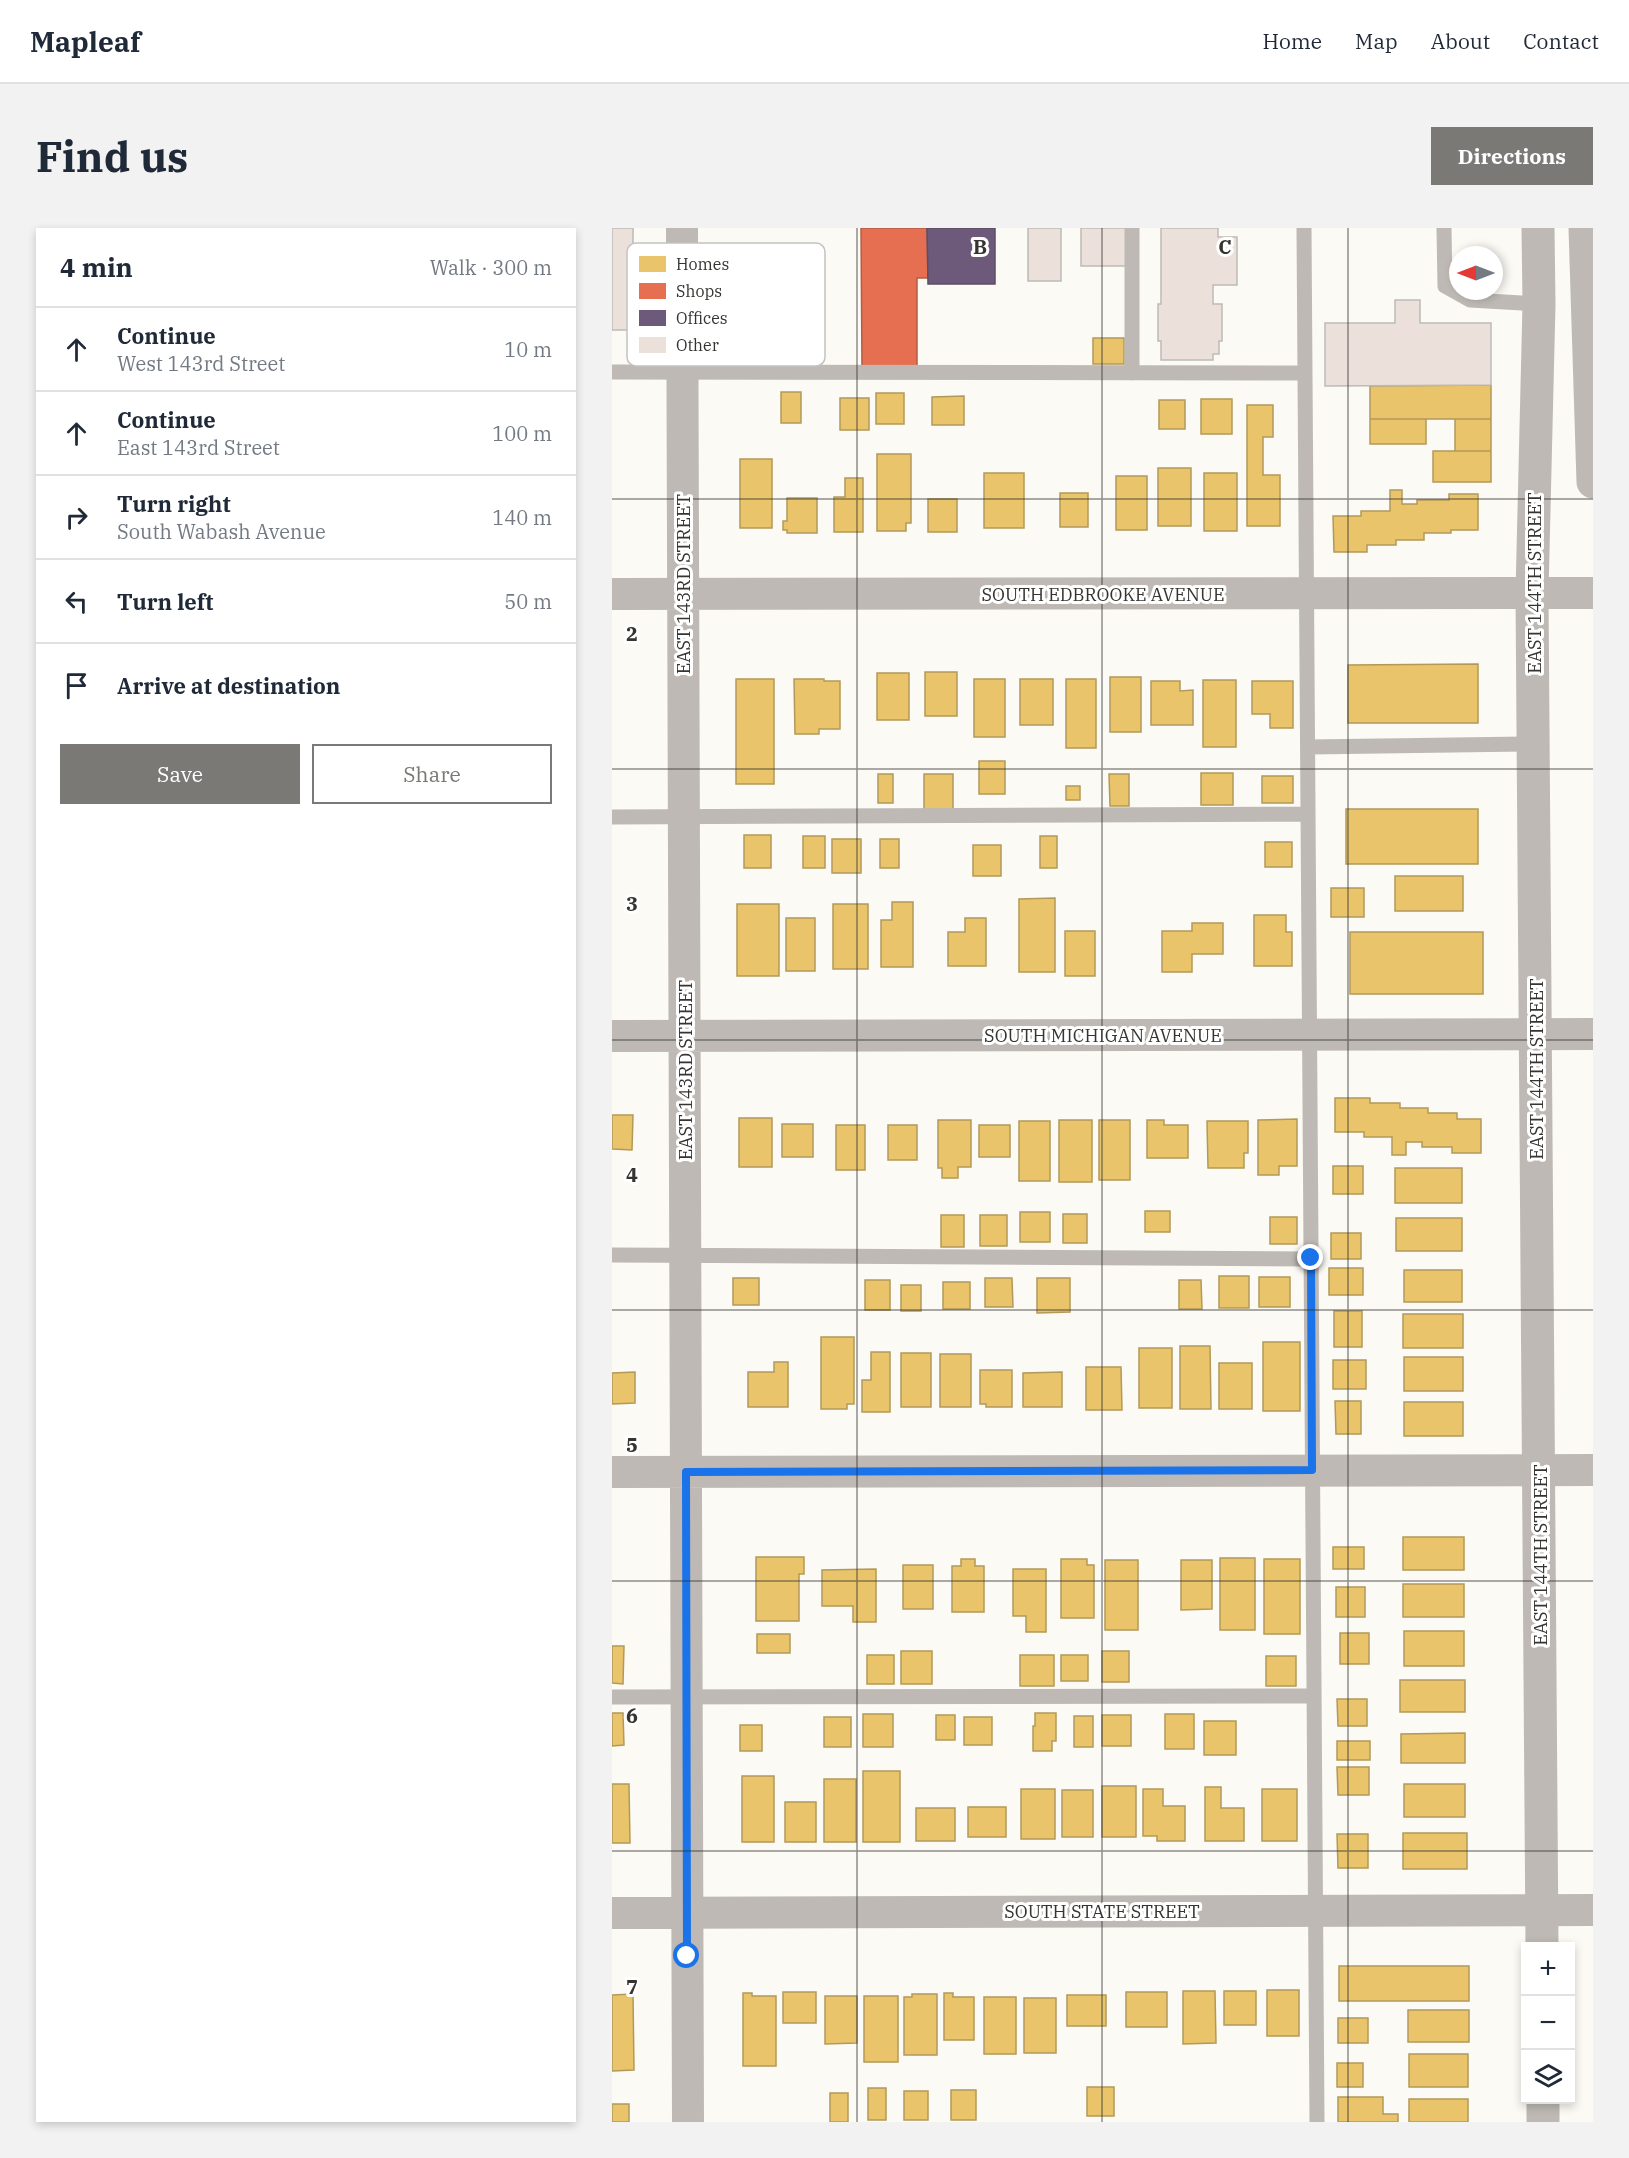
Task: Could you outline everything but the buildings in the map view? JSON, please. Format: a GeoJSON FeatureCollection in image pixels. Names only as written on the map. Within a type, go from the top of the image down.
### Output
{"type":"FeatureCollection","features":[{"type":"Feature","properties":{"kind":"street","name":"EAST 144TH STREET"},"geometry":{"type":"LineString","coordinates":[[1538,228],[1539,304],[1532,593],[1542,1942]]}},
{"type":"Feature","properties":{"kind":"street"},"geometry":{"type":"LineString","coordinates":[[1585,228],[1590,323],[1593,482]]}},
{"type":"Feature","properties":{"kind":"street","name":"EAST 143RD STREET"},"geometry":{"type":"LineString","coordinates":[[682,366],[688,2122]]}},
{"type":"Feature","properties":{"kind":"street","name":"SOUTH EDBROOKE AVENUE"},"geometry":{"type":"LineString","coordinates":[[612,594],[1593,593]]}},
{"type":"Feature","properties":{"kind":"street","name":"SOUTH MICHIGAN AVENUE"},"geometry":{"type":"LineString","coordinates":[[612,1036],[1593,1034]]}},
{"type":"Feature","properties":{"kind":"street"},"geometry":{"type":"LineString","coordinates":[[612,1472],[1593,1470]]}},
{"type":"Feature","properties":{"kind":"street","name":"SOUTH STATE STREET"},"geometry":{"type":"LineString","coordinates":[[612,1913],[1593,1910]]}},
{"type":"Feature","properties":{"kind":"street"},"geometry":{"type":"LineString","coordinates":[[1543,2104],[1543,2122]]}},
{"type":"Feature","properties":{"kind":"lane"},"geometry":{"type":"LineString","coordinates":[[1132,228],[1132,373]]}},
{"type":"Feature","properties":{"kind":"lane"},"geometry":{"type":"LineString","coordinates":[[1304,228],[1317,2122]]}},
{"type":"Feature","properties":{"kind":"lane"},"geometry":{"type":"LineString","coordinates":[[1444,228],[1445,286],[1470,300],[1539,304]]}},
{"type":"Feature","properties":{"kind":"lane"},"geometry":{"type":"LineString","coordinates":[[612,372],[1305,373]]}},
{"type":"Feature","properties":{"kind":"lane"},"geometry":{"type":"LineString","coordinates":[[1308,747],[1534,744]]}},
{"type":"Feature","properties":{"kind":"lane"},"geometry":{"type":"LineString","coordinates":[[612,816],[1308,814]]}},
{"type":"Feature","properties":{"kind":"lane"},"geometry":{"type":"LineString","coordinates":[[612,1255],[1311,1258]]}},
{"type":"Feature","properties":{"kind":"lane"},"geometry":{"type":"LineString","coordinates":[[612,1697],[1313,1696]]}},
{"type":"Feature","properties":{"kind":"route"},"geometry":{"type":"LineString","coordinates":[[687,1956],[686,1472],[1312,1470],[1311,1258]]}}]}
